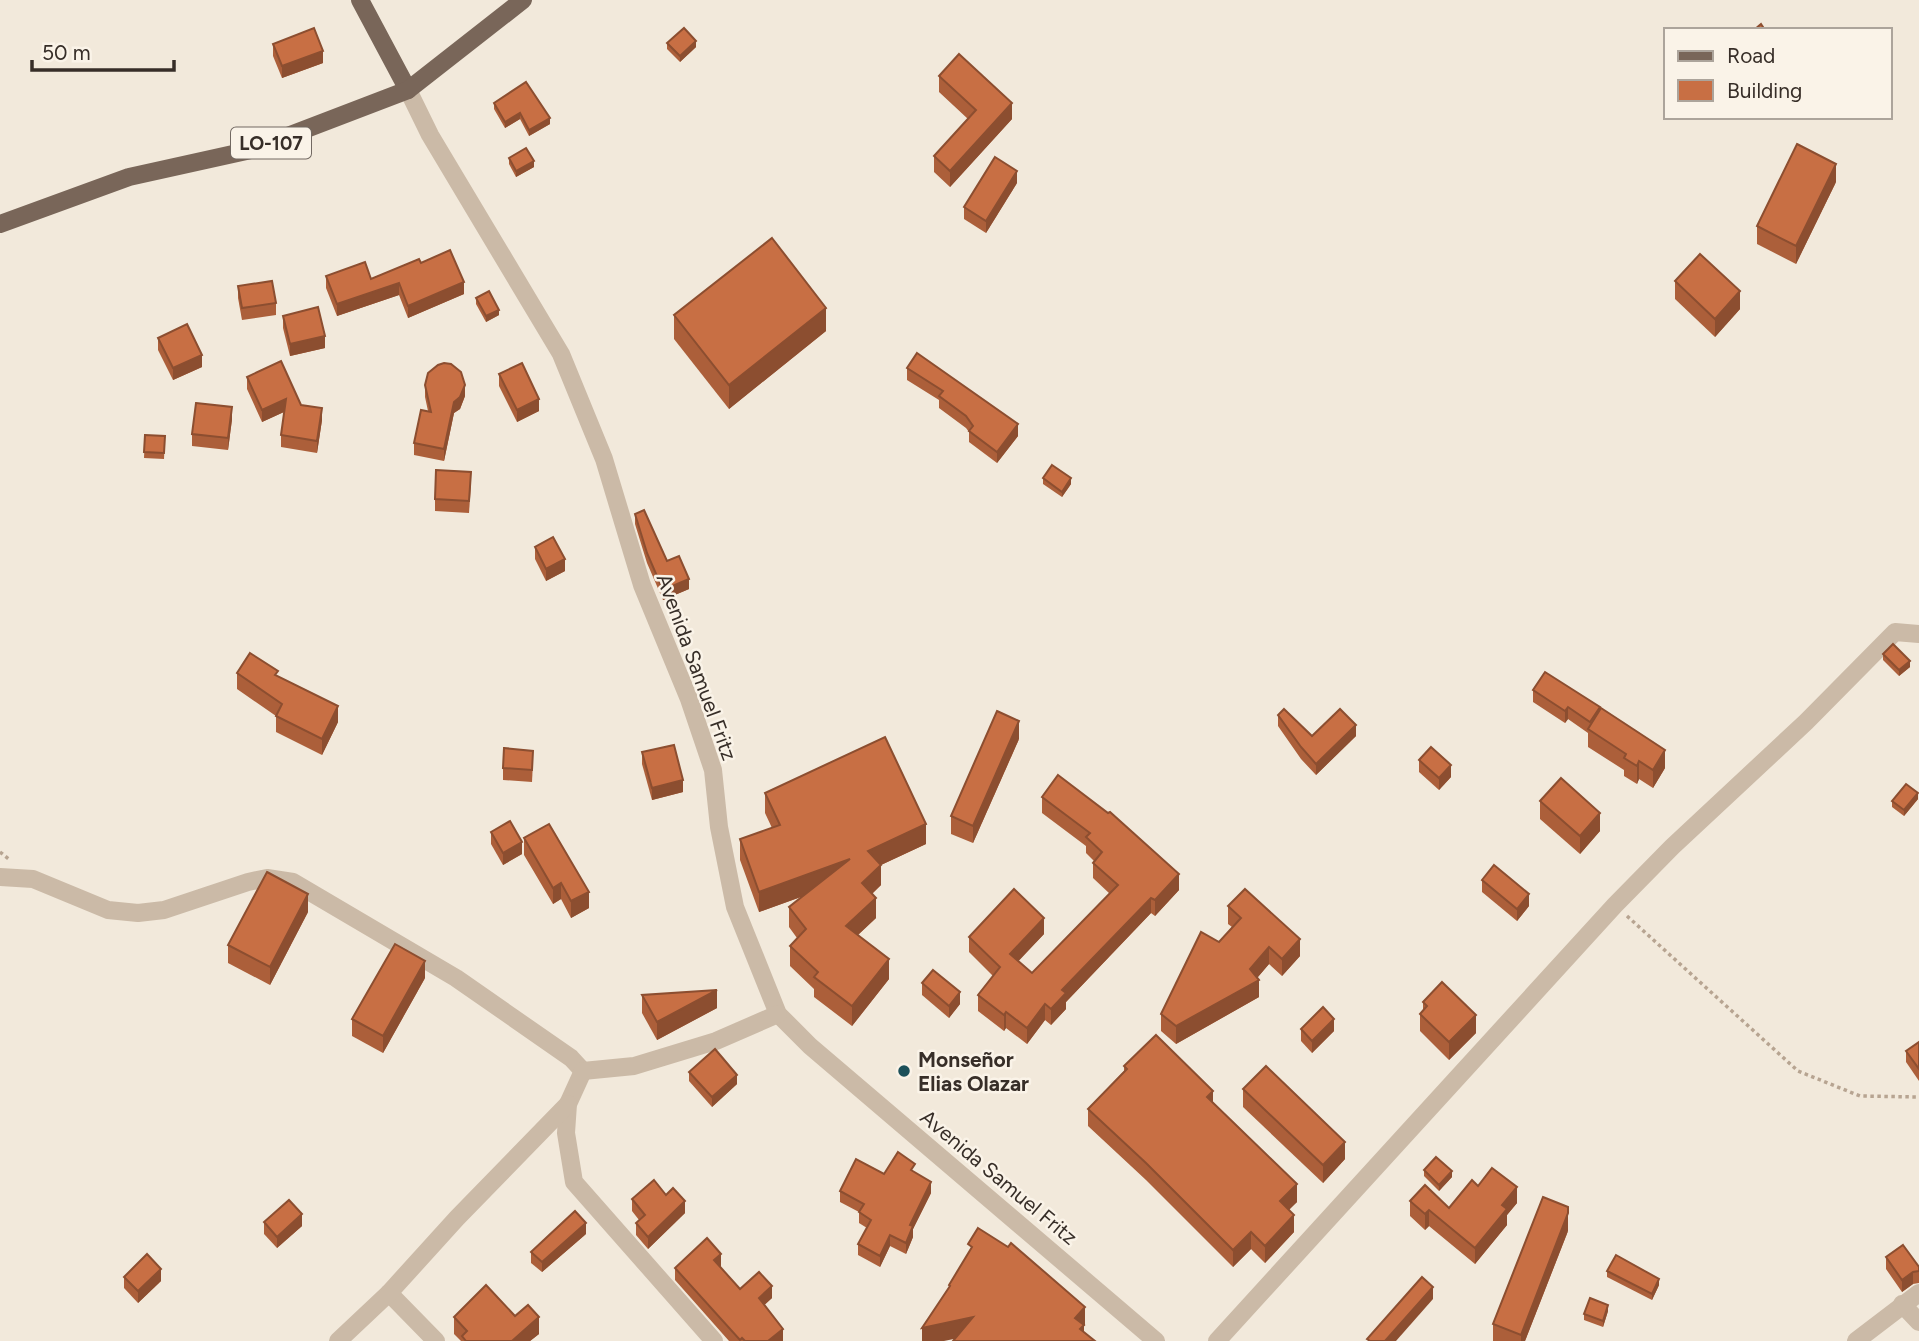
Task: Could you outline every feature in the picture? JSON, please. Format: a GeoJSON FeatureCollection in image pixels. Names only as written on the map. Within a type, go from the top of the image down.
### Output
{"type":"FeatureCollection","features":[{"type":"Feature","properties":{"kind":"main road"},"geometry":{"type":"LineString","coordinates":[[360,0],[408,90]]}},
{"type":"Feature","properties":{"kind":"main road","name":"LO-107"},"geometry":{"type":"LineString","coordinates":[[0,223],[129,177],[251,150],[408,90],[523,0]]}},
{"type":"Feature","properties":{"kind":"street","name":"Avenida Samuel Fritz"},"geometry":{"type":"LineString","coordinates":[[408,90],[430,135],[561,354],[604,459],[642,584],[689,699],[713,770],[719,827],[735,907],[778,1013],[810,1046],[1156,1341]]}},
{"type":"Feature","properties":{"kind":"street"},"geometry":{"type":"LineString","coordinates":[[1217,1341],[1615,905],[1672,847],[1807,722],[1895,632],[1919,634]]}},
{"type":"Feature","properties":{"kind":"street"},"geometry":{"type":"LineString","coordinates":[[0,877],[33,879],[108,910],[138,914],[164,910],[247,882],[267,878],[293,882],[456,978],[571,1058],[583,1071]]}},
{"type":"Feature","properties":{"kind":"street"},"geometry":{"type":"LineString","coordinates":[[583,1071],[634,1066],[716,1041],[778,1013]]}},
{"type":"Feature","properties":{"kind":"street"},"geometry":{"type":"LineString","coordinates":[[583,1071],[569,1104],[566,1133],[574,1182],[710,1339]]}},
{"type":"Feature","properties":{"kind":"street"},"geometry":{"type":"LineString","coordinates":[[338,1341],[389,1293],[457,1218],[569,1104]]}},
{"type":"Feature","properties":{"kind":"street"},"geometry":{"type":"LineString","coordinates":[[389,1293],[436,1341]]}},
{"type":"Feature","properties":{"kind":"street"},"geometry":{"type":"LineString","coordinates":[[1856,1341],[1919,1293]]}},
{"type":"Feature","properties":{"kind":"street"},"geometry":{"type":"LineString","coordinates":[[1902,1304],[1919,1322]]}},
{"type":"Feature","properties":{"kind":"path"},"geometry":{"type":"LineString","coordinates":[[1615,905],[1798,1071],[1860,1096],[1919,1097]]}},
{"type":"Feature","properties":{"kind":"building"},"geometry":{"type":"Polygon","coordinates":[[[314,28],[323,51],[282,66],[273,44],[314,28]]]}},
{"type":"Feature","properties":{"kind":"building"},"geometry":{"type":"Polygon","coordinates":[[[684,28],[696,41],[680,56],[667,43],[684,28]]]}},
{"type":"Feature","properties":{"kind":"building"},"geometry":{"type":"Polygon","coordinates":[[[959,54],[1012,103],[950,171],[934,156],[976,110],[939,76],[959,54]]]}},
{"type":"Feature","properties":{"kind":"building"},"geometry":{"type":"Polygon","coordinates":[[[526,82],[550,118],[529,130],[520,113],[505,122],[494,103],[526,82]]]}},
{"type":"Feature","properties":{"kind":"building"},"geometry":{"type":"Polygon","coordinates":[[[1797,144],[1836,164],[1796,246],[1757,226],[1797,144]]]}},
{"type":"Feature","properties":{"kind":"building"},"geometry":{"type":"Polygon","coordinates":[[[526,148],[534,161],[516,171],[509,158],[526,148]]]}},
{"type":"Feature","properties":{"kind":"building"},"geometry":{"type":"Polygon","coordinates":[[[995,157],[1017,171],[986,221],[964,207],[995,157]]]}},
{"type":"Feature","properties":{"kind":"building"},"geometry":{"type":"Polygon","coordinates":[[[772,238],[826,308],[729,385],[674,315],[772,238]]]}},
{"type":"Feature","properties":{"kind":"building"},"geometry":{"type":"Polygon","coordinates":[[[450,250],[464,282],[408,306],[399,283],[337,304],[326,276],[365,262],[371,279],[419,259],[421,263],[450,250]]]}},
{"type":"Feature","properties":{"kind":"building"},"geometry":{"type":"Polygon","coordinates":[[[1700,254],[1740,291],[1715,319],[1675,281],[1700,254]]]}},
{"type":"Feature","properties":{"kind":"building"},"geometry":{"type":"Polygon","coordinates":[[[272,281],[276,303],[242,308],[238,286],[272,281]]]}},
{"type":"Feature","properties":{"kind":"building"},"geometry":{"type":"Polygon","coordinates":[[[489,291],[499,310],[486,316],[476,298],[489,291]]]}},
{"type":"Feature","properties":{"kind":"building"},"geometry":{"type":"Polygon","coordinates":[[[318,307],[325,336],[290,344],[283,316],[318,307]]]}},
{"type":"Feature","properties":{"kind":"building"},"geometry":{"type":"Polygon","coordinates":[[[187,324],[202,355],[173,368],[158,338],[187,324]]]}},
{"type":"Feature","properties":{"kind":"building"},"geometry":{"type":"Polygon","coordinates":[[[917,353],[1018,424],[997,452],[969,431],[973,426],[966,416],[939,396],[943,391],[907,368],[917,353]]]}},
{"type":"Feature","properties":{"kind":"building"},"geometry":{"type":"Polygon","coordinates":[[[281,361],[301,405],[322,408],[317,441],[281,435],[286,399],[262,410],[247,377],[281,361]]]}},
{"type":"Feature","properties":{"kind":"building"},"geometry":{"type":"Polygon","coordinates":[[[444,363],[451,364],[461,372],[465,385],[460,397],[454,402],[444,449],[414,443],[421,410],[431,412],[425,385],[428,373],[444,363]]]}},
{"type":"Feature","properties":{"kind":"building"},"geometry":{"type":"Polygon","coordinates":[[[522,363],[539,399],[517,410],[499,374],[522,363]]]}},
{"type":"Feature","properties":{"kind":"building"},"geometry":{"type":"Polygon","coordinates":[[[196,403],[232,407],[228,438],[192,434],[196,403]]]}},
{"type":"Feature","properties":{"kind":"building"},"geometry":{"type":"Polygon","coordinates":[[[145,435],[165,436],[164,453],[144,452],[145,435]]]}},
{"type":"Feature","properties":{"kind":"building"},"geometry":{"type":"Polygon","coordinates":[[[1052,465],[1071,478],[1062,492],[1043,478],[1052,465]]]}},
{"type":"Feature","properties":{"kind":"building"},"geometry":{"type":"Polygon","coordinates":[[[436,470],[471,472],[469,501],[435,499],[436,470]]]}},
{"type":"Feature","properties":{"kind":"building"},"geometry":{"type":"Polygon","coordinates":[[[644,510],[667,561],[679,556],[689,579],[663,590],[647,553],[635,514],[644,510]]]}},
{"type":"Feature","properties":{"kind":"building"},"geometry":{"type":"Polygon","coordinates":[[[553,537],[565,559],[546,569],[535,547],[553,537]]]}},
{"type":"Feature","properties":{"kind":"building"},"geometry":{"type":"Polygon","coordinates":[[[1893,644],[1910,661],[1899,670],[1883,654],[1893,644]]]}},
{"type":"Feature","properties":{"kind":"building"},"geometry":{"type":"Polygon","coordinates":[[[250,653],[278,671],[275,675],[338,706],[322,739],[276,716],[282,704],[237,673],[250,653]]]}},
{"type":"Feature","properties":{"kind":"building"},"geometry":{"type":"Polygon","coordinates":[[[1545,672],[1600,707],[1590,722],[1568,707],[1565,711],[1533,690],[1545,672]]]}},
{"type":"Feature","properties":{"kind":"building"},"geometry":{"type":"Polygon","coordinates":[[[1601,708],[1665,750],[1653,770],[1639,761],[1637,766],[1624,758],[1626,754],[1588,729],[1601,708]]]}},
{"type":"Feature","properties":{"kind":"building"},"geometry":{"type":"Polygon","coordinates":[[[1284,709],[1312,736],[1340,709],[1356,725],[1316,764],[1278,715],[1284,709]]]}},
{"type":"Feature","properties":{"kind":"building"},"geometry":{"type":"Polygon","coordinates":[[[997,711],[1019,721],[973,826],[951,816],[997,711]]]}},
{"type":"Feature","properties":{"kind":"building"},"geometry":{"type":"Polygon","coordinates":[[[885,737],[926,824],[868,851],[881,865],[862,883],[876,898],[846,926],[889,959],[852,1006],[814,977],[818,972],[790,946],[806,929],[789,907],[850,859],[759,892],[740,839],[780,825],[765,793],[885,737]]]}},
{"type":"Feature","properties":{"kind":"building"},"geometry":{"type":"Polygon","coordinates":[[[674,745],[683,780],[652,788],[642,752],[674,745]]]}},
{"type":"Feature","properties":{"kind":"building"},"geometry":{"type":"Polygon","coordinates":[[[1431,747],[1451,765],[1439,778],[1419,760],[1431,747]]]}},
{"type":"Feature","properties":{"kind":"building"},"geometry":{"type":"Polygon","coordinates":[[[504,748],[533,751],[532,770],[503,768],[504,748]]]}},
{"type":"Feature","properties":{"kind":"building"},"geometry":{"type":"Polygon","coordinates":[[[1058,775],[1110,812],[1179,874],[1155,900],[1151,898],[1062,990],[1066,993],[1051,1009],[1045,1004],[1027,1028],[978,995],[1000,967],[969,937],[1014,889],[1044,918],[1010,954],[1032,973],[1118,885],[1093,863],[1102,852],[1086,837],[1090,833],[1042,797],[1058,775]]]}},
{"type":"Feature","properties":{"kind":"building"},"geometry":{"type":"Polygon","coordinates":[[[1561,778],[1600,813],[1580,836],[1540,801],[1561,778]]]}},
{"type":"Feature","properties":{"kind":"building"},"geometry":{"type":"Polygon","coordinates":[[[1906,784],[1918,793],[1904,810],[1892,801],[1906,784]]]}},
{"type":"Feature","properties":{"kind":"building"},"geometry":{"type":"Polygon","coordinates":[[[510,821],[522,842],[503,853],[491,832],[510,821]]]}},
{"type":"Feature","properties":{"kind":"building"},"geometry":{"type":"Polygon","coordinates":[[[549,824],[589,892],[571,901],[561,883],[553,888],[524,838],[549,824]]]}},
{"type":"Feature","properties":{"kind":"building"},"geometry":{"type":"Polygon","coordinates":[[[1494,865],[1529,894],[1517,909],[1482,880],[1494,865]]]}},
{"type":"Feature","properties":{"kind":"building"},"geometry":{"type":"Polygon","coordinates":[[[267,872],[308,894],[270,967],[228,945],[267,872]]]}},
{"type":"Feature","properties":{"kind":"building"},"geometry":{"type":"Polygon","coordinates":[[[1245,889],[1300,939],[1282,959],[1269,947],[1250,969],[1259,980],[1176,1026],[1161,1014],[1201,932],[1219,942],[1241,918],[1228,906],[1245,889]]]}},
{"type":"Feature","properties":{"kind":"building"},"geometry":{"type":"Polygon","coordinates":[[[395,944],[425,961],[383,1036],[352,1019],[395,944]]]}},
{"type":"Feature","properties":{"kind":"building"},"geometry":{"type":"Polygon","coordinates":[[[933,970],[960,992],[949,1006],[922,983],[933,970]]]}},
{"type":"Feature","properties":{"kind":"building"},"geometry":{"type":"Polygon","coordinates":[[[1442,982],[1476,1015],[1449,1042],[1420,1014],[1427,1006],[1423,1002],[1442,982]]]}},
{"type":"Feature","properties":{"kind":"building"},"geometry":{"type":"Polygon","coordinates":[[[717,990],[657,1022],[642,995],[717,990]]]}},
{"type":"Feature","properties":{"kind":"building"},"geometry":{"type":"Polygon","coordinates":[[[1323,1007],[1334,1019],[1312,1041],[1301,1029],[1323,1007]]]}},
{"type":"Feature","properties":{"kind":"building"},"geometry":{"type":"Polygon","coordinates":[[[1156,1035],[1213,1091],[1207,1097],[1297,1184],[1280,1201],[1294,1215],[1265,1246],[1251,1232],[1233,1250],[1088,1109],[1127,1069],[1124,1066],[1156,1035]]]}},
{"type":"Feature","properties":{"kind":"building"},"geometry":{"type":"Polygon","coordinates":[[[1919,1042],[1919,1069],[1906,1051],[1919,1042]]]}},
{"type":"Feature","properties":{"kind":"building"},"geometry":{"type":"Polygon","coordinates":[[[715,1049],[737,1075],[712,1097],[689,1072],[715,1049]]]}},
{"type":"Feature","properties":{"kind":"building"},"geometry":{"type":"Polygon","coordinates":[[[1266,1066],[1345,1142],[1323,1165],[1243,1089],[1266,1066]]]}},
{"type":"Feature","properties":{"kind":"building"},"geometry":{"type":"Polygon","coordinates":[[[898,1152],[915,1164],[911,1170],[931,1182],[910,1225],[913,1226],[906,1243],[890,1235],[880,1256],[858,1244],[871,1220],[859,1212],[864,1204],[840,1191],[856,1159],[884,1174],[898,1152]]]}},
{"type":"Feature","properties":{"kind":"building"},"geometry":{"type":"Polygon","coordinates":[[[1436,1157],[1452,1171],[1439,1185],[1424,1170],[1436,1157]]]}},
{"type":"Feature","properties":{"kind":"building"},"geometry":{"type":"Polygon","coordinates":[[[1492,1168],[1517,1187],[1502,1205],[1507,1209],[1475,1248],[1429,1210],[1425,1214],[1410,1201],[1425,1185],[1449,1208],[1472,1180],[1478,1186],[1492,1168]]]}},
{"type":"Feature","properties":{"kind":"building"},"geometry":{"type":"Polygon","coordinates":[[[654,1180],[666,1195],[673,1188],[685,1201],[648,1237],[636,1223],[645,1215],[632,1199],[654,1180]]]}},
{"type":"Feature","properties":{"kind":"building"},"geometry":{"type":"Polygon","coordinates":[[[1543,1197],[1568,1207],[1568,1213],[1521,1335],[1493,1324],[1543,1197]]]}},
{"type":"Feature","properties":{"kind":"building"},"geometry":{"type":"Polygon","coordinates":[[[289,1200],[302,1214],[277,1237],[264,1222],[289,1200]]]}},
{"type":"Feature","properties":{"kind":"building"},"geometry":{"type":"Polygon","coordinates":[[[575,1211],[586,1223],[542,1262],[531,1252],[575,1211]]]}},
{"type":"Feature","properties":{"kind":"building"},"geometry":{"type":"Polygon","coordinates":[[[978,1228],[1008,1247],[1011,1243],[1085,1307],[1075,1318],[1084,1325],[1080,1329],[1095,1341],[953,1341],[973,1317],[922,1328],[972,1247],[968,1244],[978,1228]]]}},
{"type":"Feature","properties":{"kind":"building"},"geometry":{"type":"Polygon","coordinates":[[[707,1238],[721,1254],[714,1260],[740,1289],[759,1272],[772,1286],[759,1298],[783,1329],[768,1341],[740,1340],[675,1268],[707,1238]]]}},
{"type":"Feature","properties":{"kind":"building"},"geometry":{"type":"Polygon","coordinates":[[[1903,1245],[1919,1271],[1902,1280],[1886,1257],[1903,1245]]]}},
{"type":"Feature","properties":{"kind":"building"},"geometry":{"type":"Polygon","coordinates":[[[147,1254],[161,1269],[138,1291],[124,1277],[147,1254]]]}},
{"type":"Feature","properties":{"kind":"building"},"geometry":{"type":"Polygon","coordinates":[[[1616,1255],[1659,1279],[1652,1294],[1607,1271],[1616,1255]]]}},
{"type":"Feature","properties":{"kind":"building"},"geometry":{"type":"Polygon","coordinates":[[[1422,1277],[1433,1287],[1385,1341],[1367,1339],[1422,1277]]]}},
{"type":"Feature","properties":{"kind":"building"},"geometry":{"type":"Polygon","coordinates":[[[486,1285],[515,1316],[528,1305],[539,1317],[512,1341],[466,1341],[462,1336],[467,1331],[454,1317],[486,1285]]]}},
{"type":"Feature","properties":{"kind":"building"},"geometry":{"type":"Polygon","coordinates":[[[1590,1298],[1608,1305],[1603,1321],[1584,1314],[1590,1298]]]}},
{"type":"Feature","properties":{"kind":"place","name":"Monseñor Elias Olazar"},"geometry":{"type":"Point","coordinates":[904,1071]}}]}
